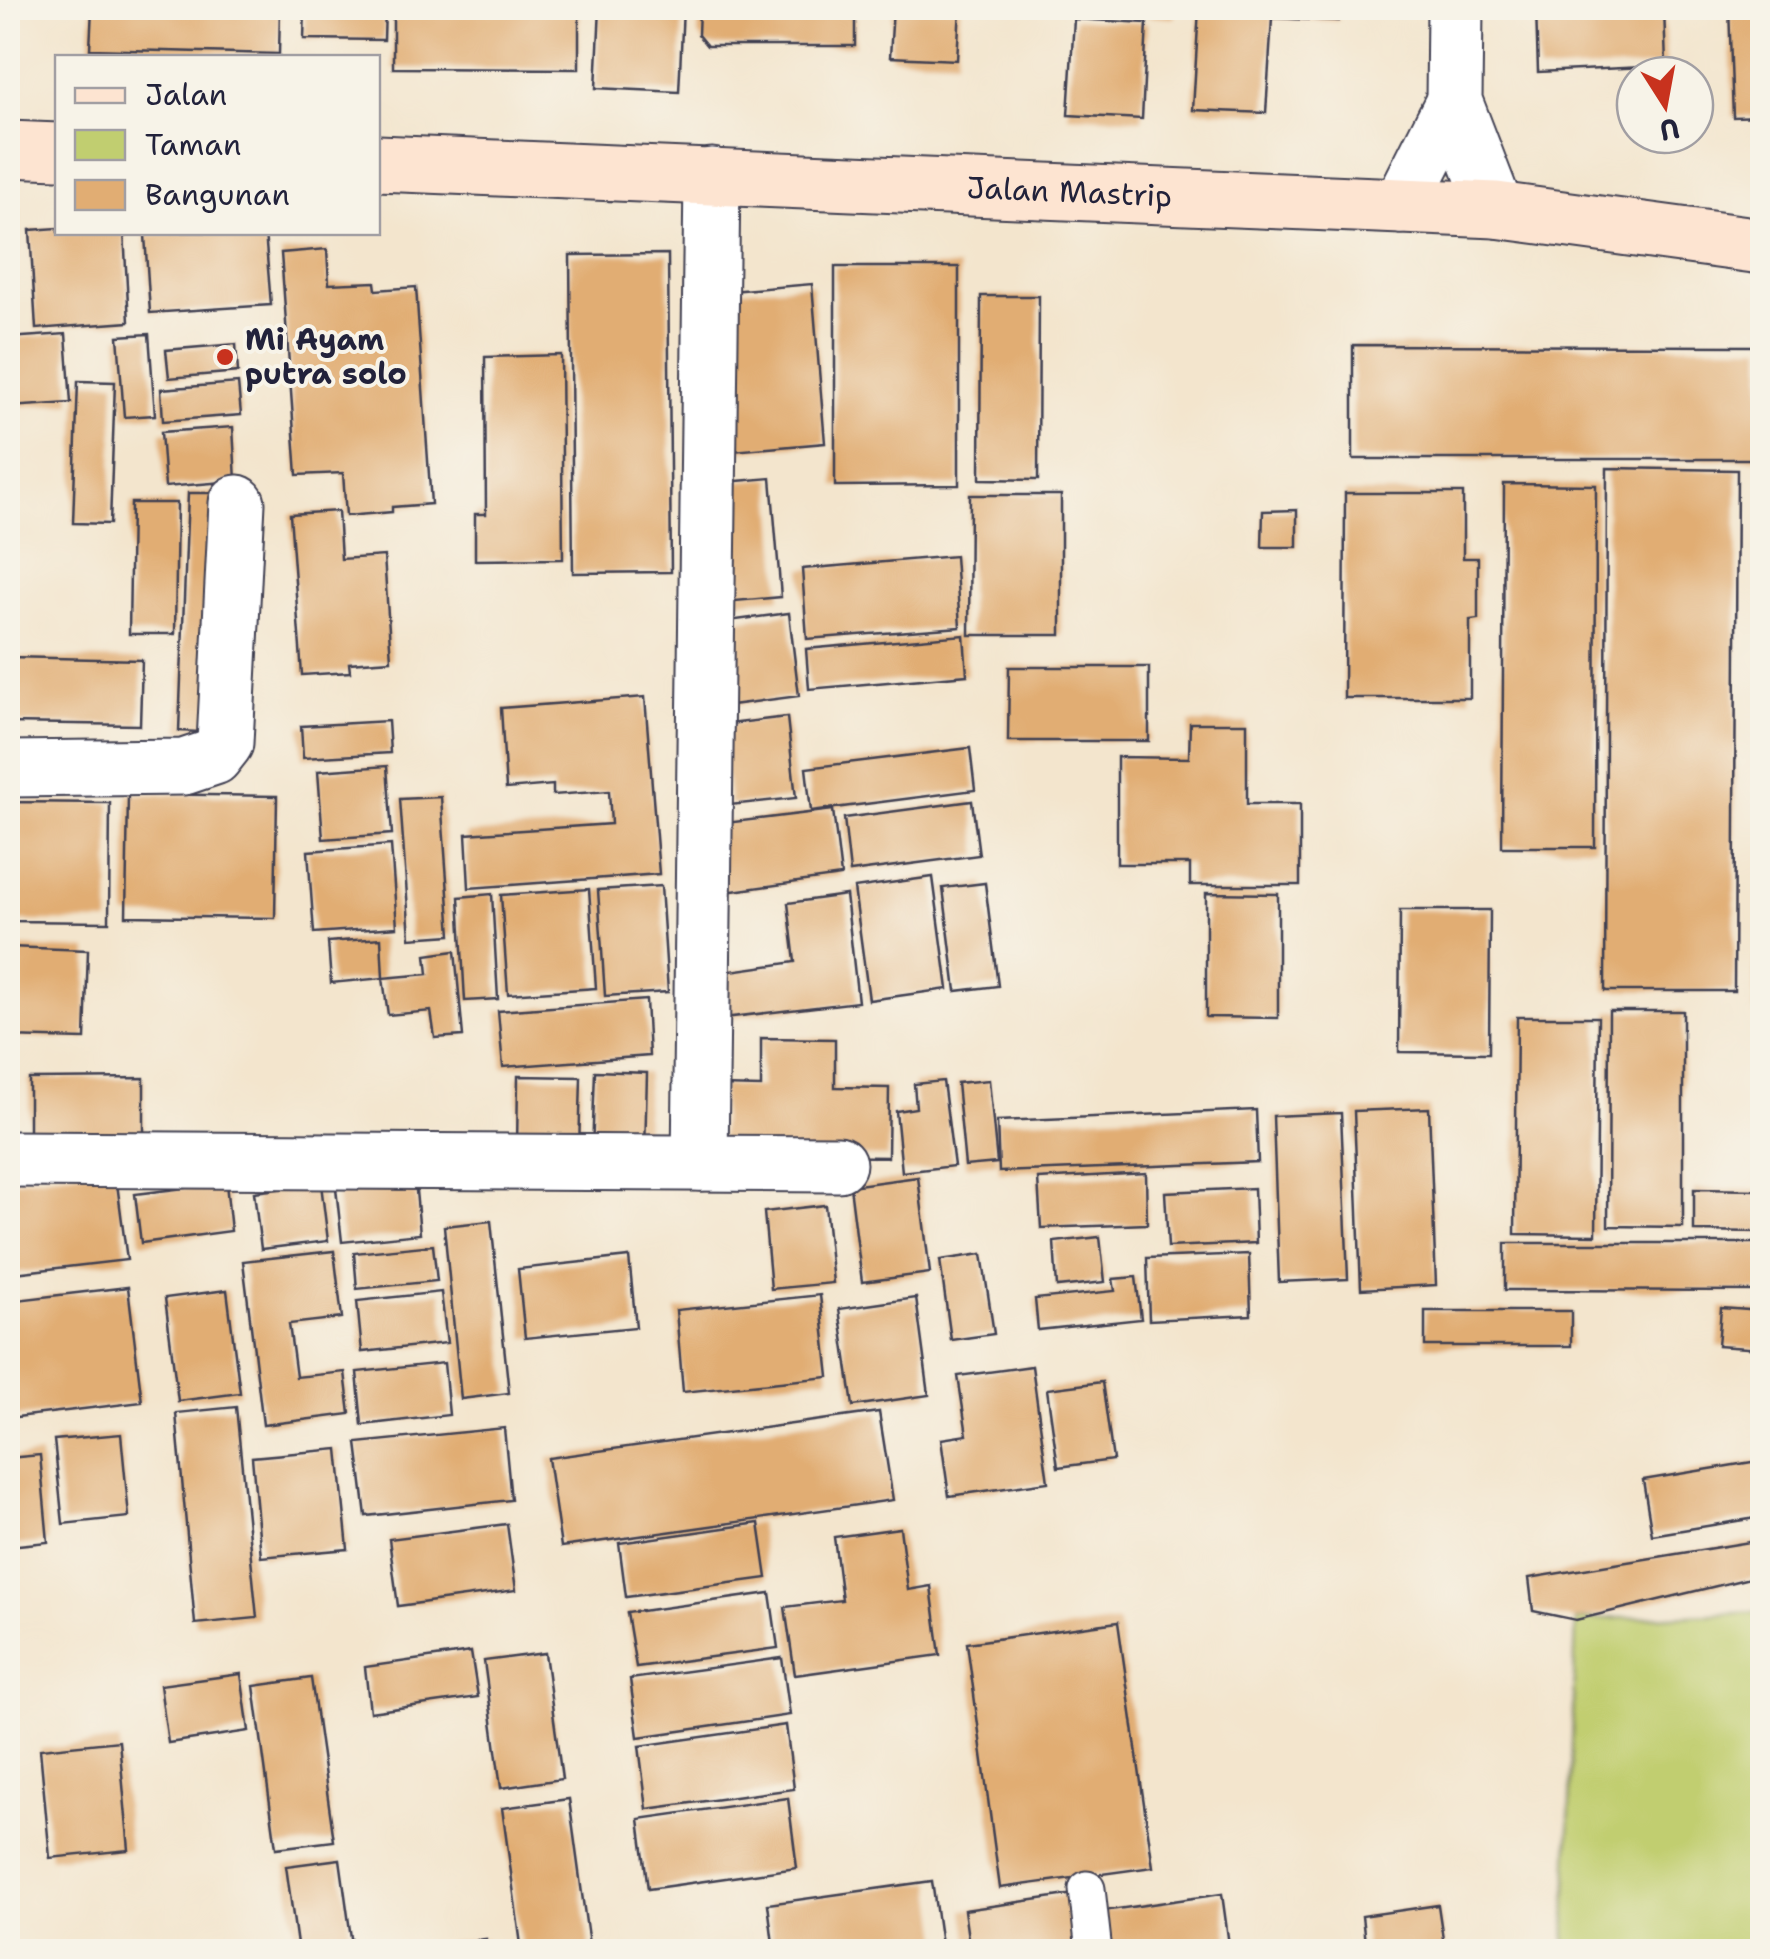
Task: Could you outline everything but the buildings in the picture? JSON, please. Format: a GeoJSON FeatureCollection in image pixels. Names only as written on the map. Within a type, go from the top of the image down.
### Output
{"type":"FeatureCollection","features":[{"type":"Feature","properties":{"kind":"main road"},"geometry":{"type":"LineString","coordinates":[[8,149],[55,151]]}},
{"type":"Feature","properties":{"kind":"main road","name":"Jalan Mastrip"},"geometry":{"type":"LineString","coordinates":[[380,163],[1496,210],[1762,246]]}},
{"type":"Feature","properties":{"kind":"street"},"geometry":{"type":"LineString","coordinates":[[1455,8],[1454,101],[1496,210]]}},
{"type":"Feature","properties":{"kind":"street"},"geometry":{"type":"LineString","coordinates":[[1400,206],[1454,101]]}},
{"type":"Feature","properties":{"kind":"street"},"geometry":{"type":"LineString","coordinates":[[700,1164],[712,176]]}},
{"type":"Feature","properties":{"kind":"street"},"geometry":{"type":"LineString","coordinates":[[8,769],[184,768],[214,758],[226,743],[236,504]]}},
{"type":"Feature","properties":{"kind":"street"},"geometry":{"type":"LineString","coordinates":[[8,1159],[838,1164]]}},
{"type":"Feature","properties":{"kind":"lane"},"geometry":{"type":"LineString","coordinates":[[1088,1889],[1094,1952]]}},
{"type":"Feature","properties":{"kind":"green space"},"geometry":{"type":"Polygon","coordinates":[[[1762,1612],[1762,1951],[1565,1951],[1576,1620],[1762,1612]]]}},
{"type":"Feature","properties":{"kind":"place","name":"Mi Ayam putra solo"},"geometry":{"type":"Point","coordinates":[225,357]}}]}
